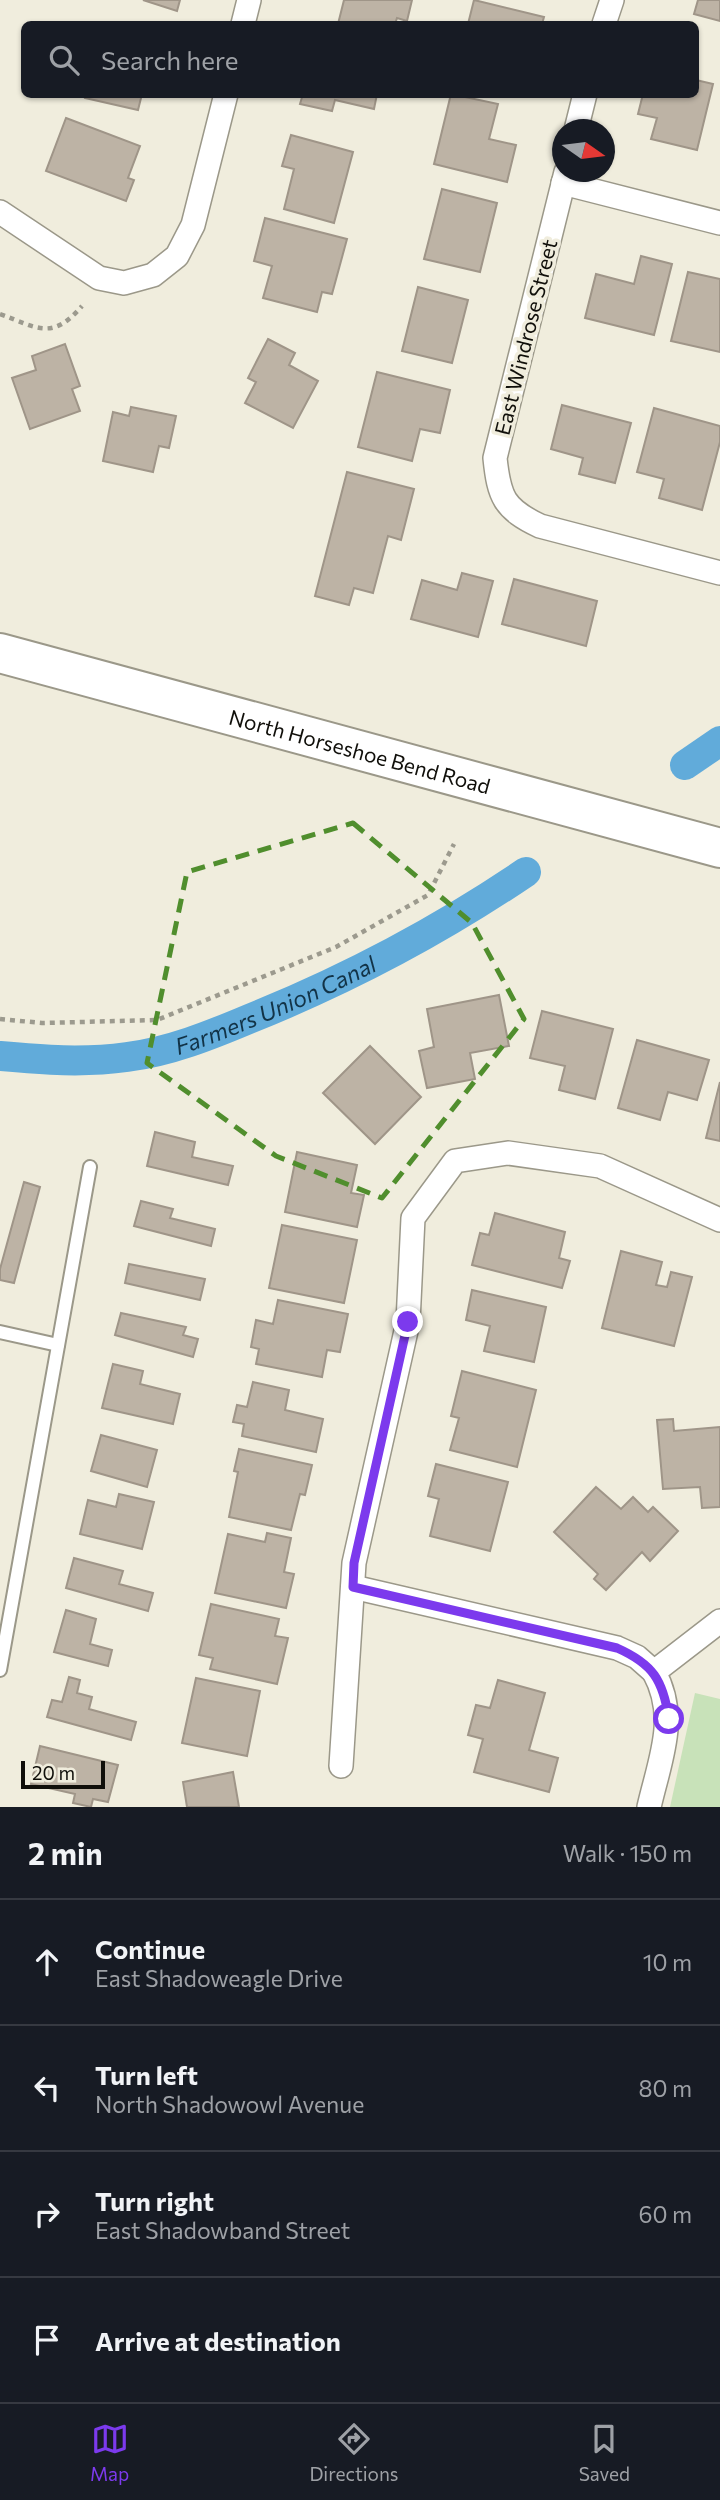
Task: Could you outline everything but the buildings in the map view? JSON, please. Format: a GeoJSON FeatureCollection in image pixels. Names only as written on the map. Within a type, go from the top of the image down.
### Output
{"type":"FeatureCollection","features":[{"type":"Feature","properties":{"kind":"highway","name":"North Horseshoe Bend Road"},"geometry":{"type":"LineString","coordinates":[[0,653],[720,848]]}},
{"type":"Feature","properties":{"kind":"street"},"geometry":{"type":"LineString","coordinates":[[244,21],[249,0]]}},
{"type":"Feature","properties":{"kind":"street"},"geometry":{"type":"LineString","coordinates":[[605,21],[612,0]]}},
{"type":"Feature","properties":{"kind":"street"},"geometry":{"type":"LineString","coordinates":[[0,212],[99,278],[124,284],[153,275],[177,256],[193,225],[225,98]]}},
{"type":"Feature","properties":{"kind":"street"},"geometry":{"type":"LineString","coordinates":[[579,119],[584,98]]}},
{"type":"Feature","properties":{"kind":"street","name":"East Windrose Street"},"geometry":{"type":"LineString","coordinates":[[564,182],[495,458],[504,502],[522,517],[540,526],[720,573]]}},
{"type":"Feature","properties":{"kind":"street"},"geometry":{"type":"LineString","coordinates":[[582,182],[720,223]]}},
{"type":"Feature","properties":{"kind":"street"},"geometry":{"type":"LineString","coordinates":[[341,1766],[354,1563],[408,1322],[413,1218],[455,1161],[508,1153],[600,1166],[720,1220]]}},
{"type":"Feature","properties":{"kind":"street"},"geometry":{"type":"LineString","coordinates":[[353,1587],[617,1648],[637,1657],[654,1672],[665,1692],[669,1719],[649,1807]]}},
{"type":"Feature","properties":{"kind":"street"},"geometry":{"type":"LineString","coordinates":[[654,1672],[720,1621]]}},
{"type":"Feature","properties":{"kind":"lane"},"geometry":{"type":"LineString","coordinates":[[0,1671],[3,1641],[90,1167]]}},
{"type":"Feature","properties":{"kind":"lane"},"geometry":{"type":"LineString","coordinates":[[0,1332],[58,1345]]}},
{"type":"Feature","properties":{"kind":"path"},"geometry":{"type":"LineString","coordinates":[[0,314],[48,331],[59,329],[82,306]]}},
{"type":"Feature","properties":{"kind":"path"},"geometry":{"type":"LineString","coordinates":[[0,1019],[42,1023],[157,1020],[336,947],[428,895],[454,844]]}},
{"type":"Feature","properties":{"kind":"highlighted area"},"geometry":{"type":"Polygon","coordinates":[[[353,823],[472,923],[524,1019],[382,1198],[276,1156],[147,1063],[187,872],[353,823]]]}},
{"type":"Feature","properties":{"kind":"green space"},"geometry":{"type":"Polygon","coordinates":[[[695,1693],[720,1699],[720,1807],[670,1807],[695,1693]]]}},
{"type":"Feature","properties":{"kind":"waterway","name":"Farmers Union Canal"},"geometry":{"type":"LineString","coordinates":[[685,765],[720,741]]}},
{"type":"Feature","properties":{"kind":"waterway","name":"Farmers Union Canal"},"geometry":{"type":"LineString","coordinates":[[0,1056],[64,1060],[111,1059],[143,1055],[190,1042],[285,1004],[356,971],[426,934],[526,872]]}},
{"type":"Feature","properties":{"kind":"route"},"geometry":{"type":"LineString","coordinates":[[408,1322],[354,1563],[353,1587],[617,1648],[637,1657],[654,1672],[665,1692],[669,1719]]}}]}
